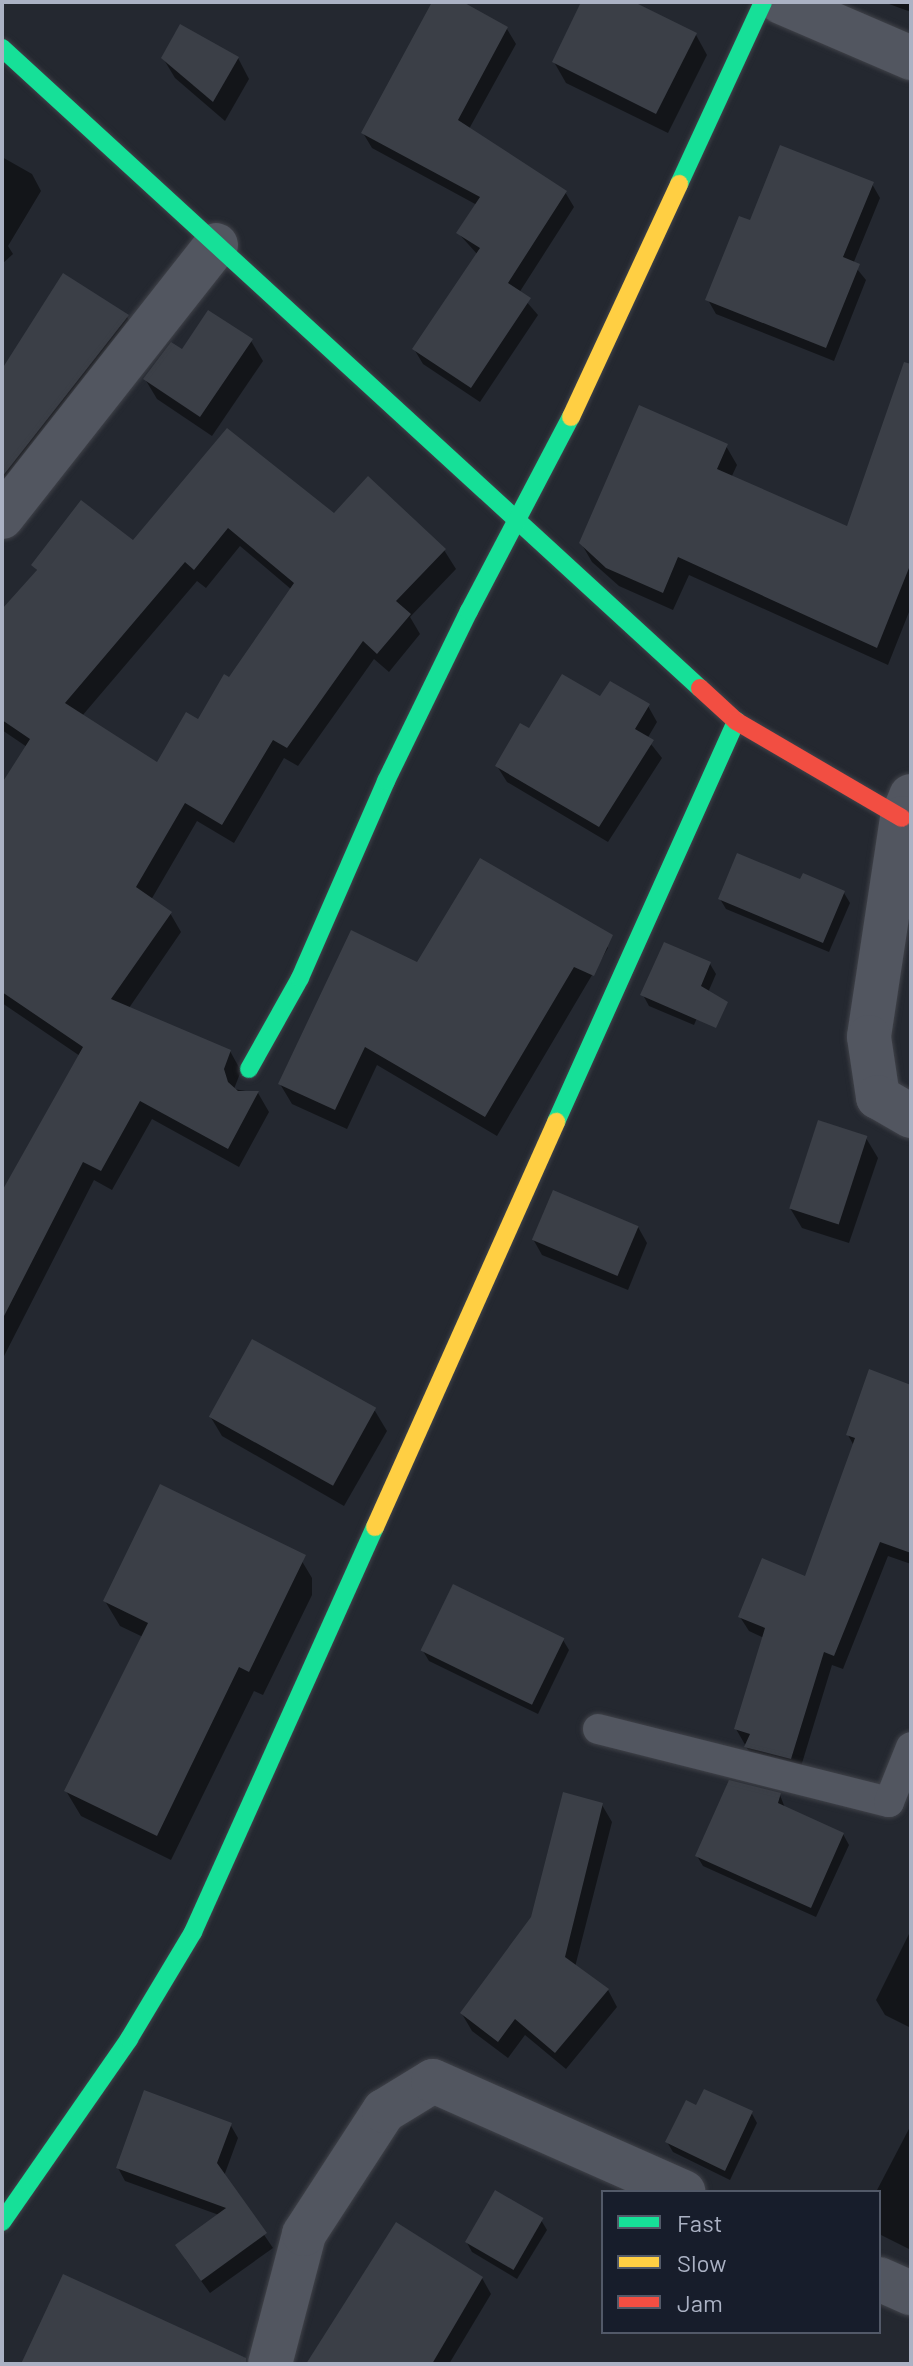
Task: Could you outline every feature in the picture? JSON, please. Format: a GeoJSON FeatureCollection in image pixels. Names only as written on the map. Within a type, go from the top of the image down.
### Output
{"type":"FeatureCollection","features":[{"type":"Feature","properties":{"kind":"street"},"geometry":{"type":"LineString","coordinates":[[249,1069],[300,978],[386,781],[469,611],[520,524],[763,2]]}},
{"type":"Feature","properties":{"kind":"street"},"geometry":{"type":"LineString","coordinates":[[799,5],[911,58]]}},
{"type":"Feature","properties":{"kind":"street"},"geometry":{"type":"LineString","coordinates":[[2,48],[736,721],[906,807],[869,1037],[878,1097],[911,1116]]}},
{"type":"Feature","properties":{"kind":"street"},"geometry":{"type":"LineString","coordinates":[[2,517],[216,245]]}},
{"type":"Feature","properties":{"kind":"street"},"geometry":{"type":"LineString","coordinates":[[2,2222],[129,2039],[193,1932],[736,721]]}},
{"type":"Feature","properties":{"kind":"street"},"geometry":{"type":"LineString","coordinates":[[270,2364],[304,2234],[384,2111],[433,2081],[678,2190]]}},
{"type":"Feature","properties":{"kind":"street"},"geometry":{"type":"LineString","coordinates":[[881,2280],[911,2293]]}},
{"type":"Feature","properties":{"kind":"lane"},"geometry":{"type":"LineString","coordinates":[[598,1729],[889,1802],[911,1747]]}},
{"type":"Feature","properties":{"kind":"building"},"geometry":{"type":"Polygon","coordinates":[[[432,2],[463,2],[508,27],[458,120],[567,191],[508,283],[531,298],[471,388],[412,349],[480,248],[456,233],[480,197],[361,133],[432,2]]]}},
{"type":"Feature","properties":{"kind":"building"},"geometry":{"type":"Polygon","coordinates":[[[581,2],[634,2],[697,33],[656,114],[552,62],[581,2]]]}},
{"type":"Feature","properties":{"kind":"building"},"geometry":{"type":"Polygon","coordinates":[[[180,24],[239,57],[213,102],[161,58],[180,24]]]}},
{"type":"Feature","properties":{"kind":"building"},"geometry":{"type":"Polygon","coordinates":[[[780,145],[874,182],[843,257],[860,264],[826,348],[705,300],[739,216],[750,220],[780,145]]]}},
{"type":"Feature","properties":{"kind":"building"},"geometry":{"type":"Polygon","coordinates":[[[63,273],[129,315],[2,477],[2,369],[63,273]]]}},
{"type":"Feature","properties":{"kind":"building"},"geometry":{"type":"Polygon","coordinates":[[[208,310],[253,339],[200,417],[143,379],[171,342],[182,349],[208,310]]]}},
{"type":"Feature","properties":{"kind":"building"},"geometry":{"type":"Polygon","coordinates":[[[904,362],[911,364],[911,563],[877,648],[678,557],[663,593],[606,568],[579,543],[639,405],[728,444],[717,469],[847,526],[904,362]]]}},
{"type":"Feature","properties":{"kind":"building"},"geometry":{"type":"Polygon","coordinates":[[[227,428],[334,513],[368,476],[446,549],[396,601],[411,614],[377,654],[363,641],[287,748],[273,740],[222,825],[185,803],[136,887],[172,912],[111,999],[231,1050],[224,1069],[228,1082],[238,1091],[259,1091],[228,1149],[140,1101],[101,1171],[83,1162],[2,1320],[2,1191],[83,1047],[2,992],[2,783],[30,739],[2,720],[2,609],[37,570],[31,565],[81,500],[133,540],[227,428]],[[228,528],[194,570],[185,562],[65,703],[157,762],[186,712],[198,719],[224,674],[229,677],[294,583],[228,528]]]}},
{"type":"Feature","properties":{"kind":"building"},"geometry":{"type":"Polygon","coordinates":[[[562,674],[600,696],[610,681],[650,704],[635,729],[654,740],[599,827],[495,766],[520,723],[529,728],[562,674]]]}},
{"type":"Feature","properties":{"kind":"building"},"geometry":{"type":"Polygon","coordinates":[[[737,853],[800,879],[803,873],[845,891],[823,943],[718,899],[737,853]]]}},
{"type":"Feature","properties":{"kind":"building"},"geometry":{"type":"Polygon","coordinates":[[[480,858],[613,935],[594,976],[574,967],[485,1117],[365,1047],[335,1110],[278,1084],[351,930],[417,962],[480,858]]]}},
{"type":"Feature","properties":{"kind":"building"},"geometry":{"type":"Polygon","coordinates":[[[664,942],[711,962],[701,986],[728,1002],[716,1028],[640,995],[664,942]]]}},
{"type":"Feature","properties":{"kind":"building"},"geometry":{"type":"Polygon","coordinates":[[[818,1120],[867,1136],[839,1225],[789,1208],[818,1120]]]}},
{"type":"Feature","properties":{"kind":"building"},"geometry":{"type":"Polygon","coordinates":[[[553,1190],[639,1226],[618,1276],[532,1240],[553,1190]]]}},
{"type":"Feature","properties":{"kind":"building"},"geometry":{"type":"Polygon","coordinates":[[[252,1339],[376,1408],[333,1486],[209,1417],[252,1339]]]}},
{"type":"Feature","properties":{"kind":"building"},"geometry":{"type":"Polygon","coordinates":[[[869,1369],[911,1385],[911,1553],[880,1542],[834,1656],[824,1652],[791,1759],[744,1747],[750,1734],[734,1729],[765,1628],[738,1617],[762,1558],[805,1576],[855,1438],[846,1435],[869,1369]]]}},
{"type":"Feature","properties":{"kind":"building"},"geometry":{"type":"Polygon","coordinates":[[[160,1484],[306,1555],[249,1672],[239,1667],[157,1836],[64,1791],[148,1623],[103,1601],[160,1484]]]}},
{"type":"Feature","properties":{"kind":"building"},"geometry":{"type":"Polygon","coordinates":[[[453,1584],[564,1638],[532,1705],[421,1651],[453,1584]]]}},
{"type":"Feature","properties":{"kind":"building"},"geometry":{"type":"Polygon","coordinates":[[[729,1780],[781,1793],[778,1803],[844,1833],[811,1908],[695,1856],[729,1780]]]}},
{"type":"Feature","properties":{"kind":"building"},"geometry":{"type":"Polygon","coordinates":[[[563,1792],[603,1803],[565,1957],[609,1989],[555,2053],[515,2019],[498,2042],[460,2013],[531,1917],[563,1792]]]}},
{"type":"Feature","properties":{"kind":"building"},"geometry":{"type":"Polygon","coordinates":[[[704,2089],[753,2111],[725,2171],[665,2142],[686,2100],[696,2105],[704,2089]]]}},
{"type":"Feature","properties":{"kind":"building"},"geometry":{"type":"Polygon","coordinates":[[[144,2090],[232,2123],[217,2163],[267,2233],[201,2281],[175,2245],[226,2208],[116,2168],[144,2090]]]}},
{"type":"Feature","properties":{"kind":"building"},"geometry":{"type":"Polygon","coordinates":[[[495,2190],[543,2218],[513,2270],[465,2242],[495,2190]]]}},
{"type":"Feature","properties":{"kind":"building"},"geometry":{"type":"Polygon","coordinates":[[[396,2222],[483,2277],[432,2364],[306,2364],[396,2222]]]}},
{"type":"Feature","properties":{"kind":"building"},"geometry":{"type":"Polygon","coordinates":[[[63,2274],[246,2358],[246,2364],[21,2364],[63,2274]]]}},
{"type":"Feature","properties":{"kind":"traffic: fast"},"geometry":{"type":"LineString","coordinates":[[679,184],[763,2]]}},
{"type":"Feature","properties":{"kind":"traffic: fast"},"geometry":{"type":"LineString","coordinates":[[2,48],[700,688]]}},
{"type":"Feature","properties":{"kind":"traffic: fast"},"geometry":{"type":"LineString","coordinates":[[249,1069],[300,978],[386,781],[469,611],[571,417]]}},
{"type":"Feature","properties":{"kind":"traffic: fast"},"geometry":{"type":"LineString","coordinates":[[556,1122],[736,721]]}},
{"type":"Feature","properties":{"kind":"traffic: fast"},"geometry":{"type":"LineString","coordinates":[[2,2222],[129,2039],[193,1932],[375,1527]]}},
{"type":"Feature","properties":{"kind":"traffic: slow"},"geometry":{"type":"LineString","coordinates":[[571,417],[679,184]]}},
{"type":"Feature","properties":{"kind":"traffic: slow"},"geometry":{"type":"LineString","coordinates":[[375,1527],[556,1122]]}},
{"type":"Feature","properties":{"kind":"traffic: jam"},"geometry":{"type":"LineString","coordinates":[[700,688],[736,721],[902,818]]}}]}
